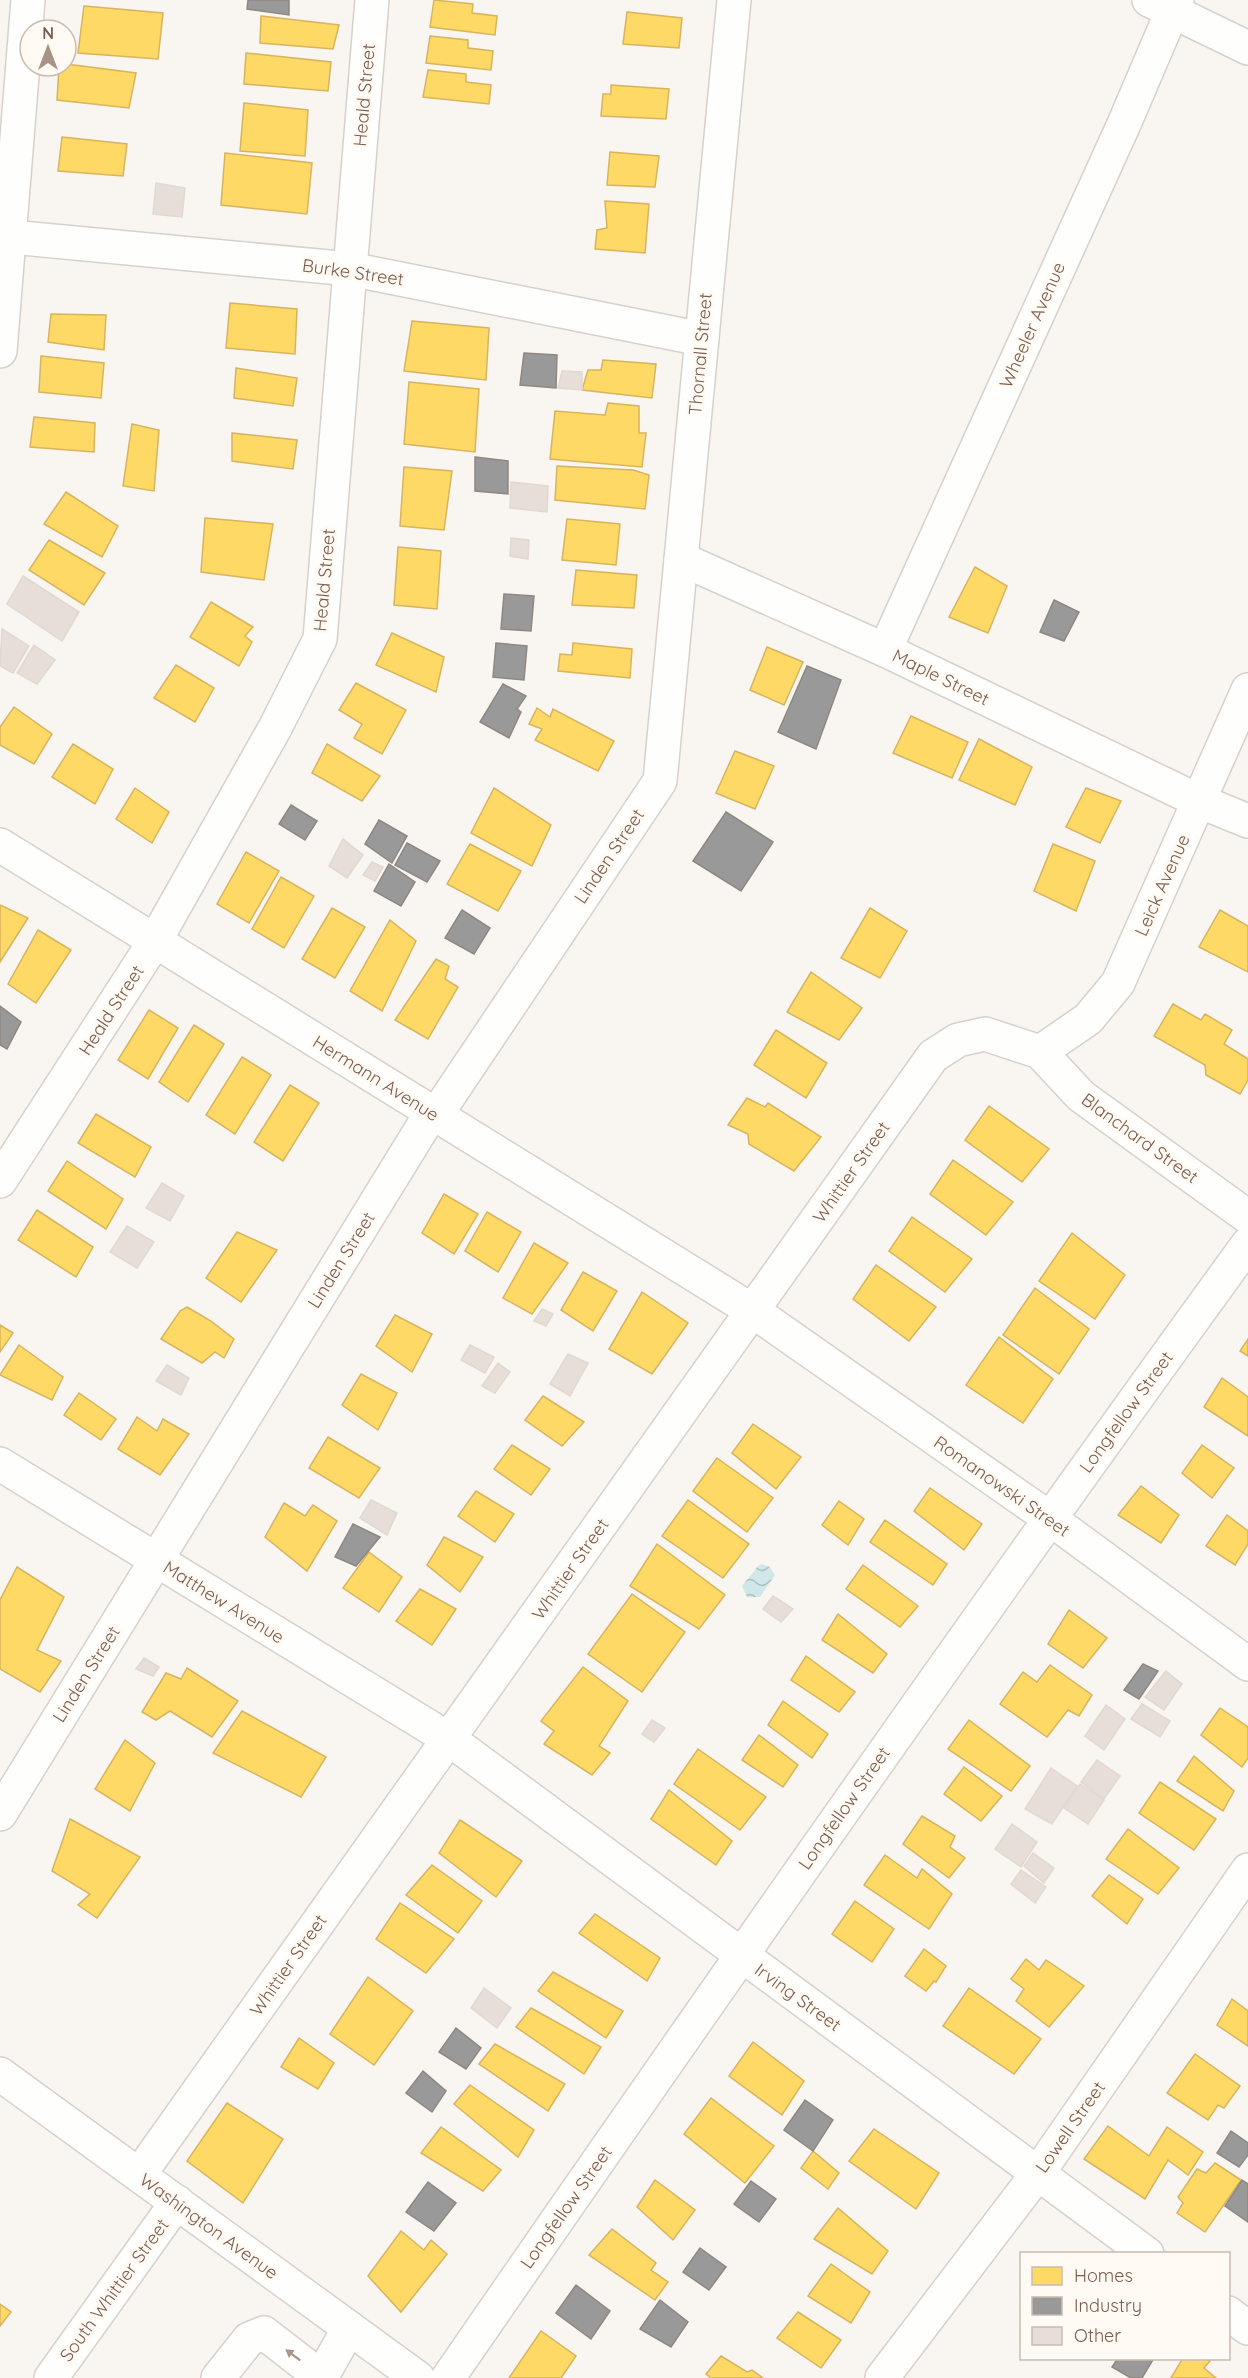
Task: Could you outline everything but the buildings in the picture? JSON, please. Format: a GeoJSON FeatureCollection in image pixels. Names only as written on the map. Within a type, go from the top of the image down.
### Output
{"type":"FeatureCollection","features":[{"type":"Feature","properties":{"kind":"street"},"geometry":{"type":"LineString","coordinates":[[0,351],[4,237],[28,0]]}},
{"type":"Feature","properties":{"kind":"street","name":"Heald Street"},"geometry":{"type":"LineString","coordinates":[[0,1181],[155,942],[275,728],[320,639],[372,0]]}},
{"type":"Feature","properties":{"kind":"street","name":"Thornall Street"},"geometry":{"type":"LineString","coordinates":[[667,707],[734,0]]}},
{"type":"Feature","properties":{"kind":"street"},"geometry":{"type":"LineString","coordinates":[[1166,4],[1248,48]]}},
{"type":"Feature","properties":{"kind":"street","name":"Wheeler Avenue"},"geometry":{"type":"LineString","coordinates":[[885,650],[1166,4]]}},
{"type":"Feature","properties":{"kind":"street","name":"Burke Street"},"geometry":{"type":"LineString","coordinates":[[4,237],[350,269],[702,339]]}},
{"type":"Feature","properties":{"kind":"street","name":"Maple Street"},"geometry":{"type":"LineString","coordinates":[[681,559],[885,650],[1199,801],[1248,821]]}},
{"type":"Feature","properties":{"kind":"street","name":"Leick Avenue"},"geometry":{"type":"LineString","coordinates":[[1040,1052],[1088,1019],[1118,983],[1248,690]]}},
{"type":"Feature","properties":{"kind":"street","name":"Linden Street"},"geometry":{"type":"LineString","coordinates":[[0,1814],[427,1120],[436,1115],[660,781],[667,707]]}},
{"type":"Feature","properties":{"kind":"street","name":"Hermann Avenue"},"geometry":{"type":"LineString","coordinates":[[0,845],[753,1311]]}},
{"type":"Feature","properties":{"kind":"street","name":"Whittier Street"},"geometry":{"type":"LineString","coordinates":[[139,2175],[933,1056],[958,1040],[984,1034],[1040,1052]]}},
{"type":"Feature","properties":{"kind":"street","name":"Blanchard Street"},"geometry":{"type":"LineString","coordinates":[[1040,1052],[1081,1096],[1248,1217]]}},
{"type":"Feature","properties":{"kind":"street","name":"Longfellow Street"},"geometry":{"type":"LineString","coordinates":[[448,2378],[741,1955],[1049,1518],[1248,1244]]}},
{"type":"Feature","properties":{"kind":"street","name":"Romanowski Street"},"geometry":{"type":"LineString","coordinates":[[753,1311],[1049,1518],[1248,1664]]}},
{"type":"Feature","properties":{"kind":"street","name":"Matthew Avenue"},"geometry":{"type":"LineString","coordinates":[[0,1464],[449,1739]]}},
{"type":"Feature","properties":{"kind":"street","name":"Irving Street"},"geometry":{"type":"LineString","coordinates":[[449,1739],[1146,2252]]}},
{"type":"Feature","properties":{"kind":"street","name":"Lowell Street"},"geometry":{"type":"LineString","coordinates":[[882,2378],[1038,2173],[1248,1870]]}},
{"type":"Feature","properties":{"kind":"street","name":"Washington Avenue"},"geometry":{"type":"LineString","coordinates":[[0,2074],[418,2378]]}},
{"type":"Feature","properties":{"kind":"street","name":"South Whittier Street"},"geometry":{"type":"LineString","coordinates":[[64,2373],[177,2202]]}},
{"type":"Feature","properties":{"kind":"street"},"geometry":{"type":"LineString","coordinates":[[1230,2314],[1248,2328]]}},
{"type":"Feature","properties":{"kind":"street"},"geometry":{"type":"LineString","coordinates":[[218,2378],[249,2339],[264,2334],[321,2378],[349,2328]]}},
{"type":"Feature","properties":{"kind":"water"},"geometry":{"type":"Polygon","coordinates":[[[762,1564],[770,1567],[775,1575],[760,1597],[747,1597],[742,1586],[762,1564]]]}}]}
